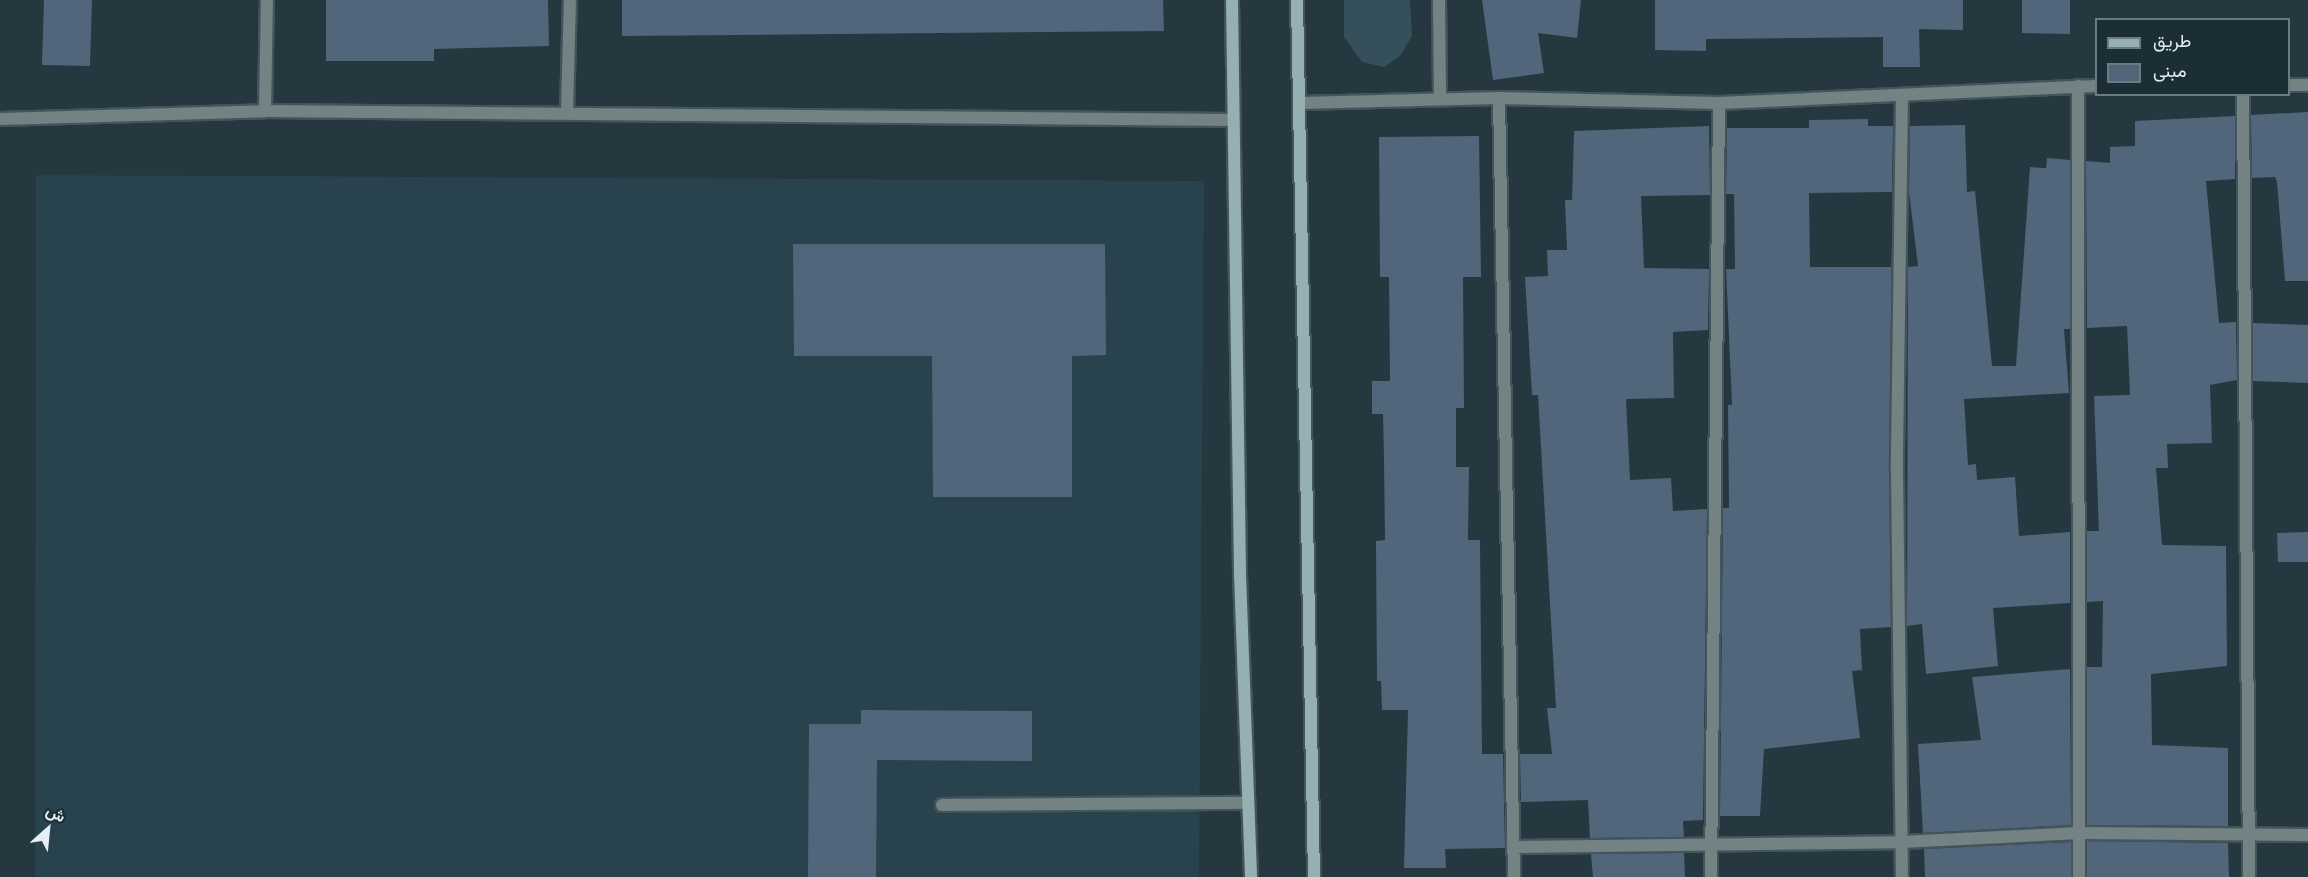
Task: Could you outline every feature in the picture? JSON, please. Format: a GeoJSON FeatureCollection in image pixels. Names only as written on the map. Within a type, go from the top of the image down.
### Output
{"type":"FeatureCollection","features":[{"type":"Feature","properties":{"kind":"street"},"geometry":{"type":"LineString","coordinates":[[265,111],[267,0]]}},
{"type":"Feature","properties":{"kind":"street"},"geometry":{"type":"LineString","coordinates":[[567,111],[570,0]]}},
{"type":"Feature","properties":{"kind":"street"},"geometry":{"type":"LineString","coordinates":[[1232,0],[1251,877]]}},
{"type":"Feature","properties":{"kind":"street"},"geometry":{"type":"LineString","coordinates":[[1297,0],[1314,877]]}},
{"type":"Feature","properties":{"kind":"street"},"geometry":{"type":"LineString","coordinates":[[1439,0],[1440,99]]}},
{"type":"Feature","properties":{"kind":"street"},"geometry":{"type":"LineString","coordinates":[[2290,86],[2308,85]]}},
{"type":"Feature","properties":{"kind":"street"},"geometry":{"type":"LineString","coordinates":[[2078,86],[2079,877]]}},
{"type":"Feature","properties":{"kind":"street"},"geometry":{"type":"LineString","coordinates":[[1299,103],[1499,98],[1719,103],[2095,86]]}},
{"type":"Feature","properties":{"kind":"street"},"geometry":{"type":"LineString","coordinates":[[1902,96],[1897,471],[1902,877]]}},
{"type":"Feature","properties":{"kind":"street"},"geometry":{"type":"LineString","coordinates":[[2243,96],[2249,877]]}},
{"type":"Feature","properties":{"kind":"street"},"geometry":{"type":"LineString","coordinates":[[1499,98],[1514,877]]}},
{"type":"Feature","properties":{"kind":"street"},"geometry":{"type":"LineString","coordinates":[[1711,877],[1719,103]]}},
{"type":"Feature","properties":{"kind":"street"},"geometry":{"type":"LineString","coordinates":[[0,119],[265,111],[567,111],[1233,120]]}},
{"type":"Feature","properties":{"kind":"street"},"geometry":{"type":"LineString","coordinates":[[942,806],[1248,803]]}},
{"type":"Feature","properties":{"kind":"street"},"geometry":{"type":"LineString","coordinates":[[1513,847],[1902,842],[2079,833],[2308,835]]}},
{"type":"Feature","properties":{"kind":"shaded area"},"geometry":{"type":"Polygon","coordinates":[[[1344,0],[1410,0],[1412,36],[1400,56],[1384,67],[1362,62],[1344,37],[1344,0]]]}},
{"type":"Feature","properties":{"kind":"shaded area"},"geometry":{"type":"Polygon","coordinates":[[[36,175],[1204,181],[1199,877],[35,877],[36,175]]]}},
{"type":"Feature","properties":{"kind":"building"},"geometry":{"type":"Polygon","coordinates":[[[44,0],[92,0],[90,66],[42,65],[44,0]]]}},
{"type":"Feature","properties":{"kind":"building"},"geometry":{"type":"Polygon","coordinates":[[[326,0],[548,0],[549,46],[434,49],[434,61],[326,61],[326,0]]]}},
{"type":"Feature","properties":{"kind":"building"},"geometry":{"type":"Polygon","coordinates":[[[622,0],[1163,0],[1164,31],[622,36],[622,0]]]}},
{"type":"Feature","properties":{"kind":"building"},"geometry":{"type":"Polygon","coordinates":[[[1482,0],[1581,0],[1577,38],[1538,33],[1544,73],[1493,80],[1482,0]]]}},
{"type":"Feature","properties":{"kind":"building"},"geometry":{"type":"Polygon","coordinates":[[[1655,0],[1963,0],[1963,30],[1919,29],[1920,67],[1883,67],[1883,37],[1706,39],[1706,51],[1655,50],[1655,0]]]}},
{"type":"Feature","properties":{"kind":"building"},"geometry":{"type":"Polygon","coordinates":[[[2022,0],[2070,0],[2070,34],[2022,33],[2022,0]]]}},
{"type":"Feature","properties":{"kind":"building"},"geometry":{"type":"Polygon","coordinates":[[[2308,112],[2308,281],[2285,281],[2277,182],[2275,177],[2252,178],[2251,115],[2308,112]]]}},
{"type":"Feature","properties":{"kind":"building"},"geometry":{"type":"Polygon","coordinates":[[[2235,116],[2235,179],[2206,181],[2219,323],[2236,322],[2237,380],[2210,385],[2212,443],[2167,444],[2168,468],[2156,468],[2162,545],[2226,546],[2227,666],[2151,674],[2152,745],[2228,748],[2228,826],[2087,825],[2087,667],[2102,667],[2103,601],[2087,602],[2087,531],[2099,531],[2094,396],[2130,395],[2127,326],[2087,328],[2086,161],[2110,163],[2110,147],[2135,146],[2135,121],[2235,116]]]}},
{"type":"Feature","properties":{"kind":"building"},"geometry":{"type":"Polygon","coordinates":[[[1868,119],[1868,126],[1893,126],[1892,192],[1809,193],[1810,267],[1891,267],[1891,627],[1860,629],[1862,670],[1852,671],[1860,738],[1764,749],[1760,816],[1720,816],[1723,508],[1729,508],[1728,405],[1732,405],[1726,269],[1735,269],[1734,194],[1726,194],[1727,128],[1809,128],[1809,120],[1868,119]]]}},
{"type":"Feature","properties":{"kind":"building"},"geometry":{"type":"Polygon","coordinates":[[[1965,125],[1967,192],[1975,191],[1992,366],[2016,366],[2030,167],[2046,168],[2047,158],[2070,160],[2070,329],[2064,329],[2069,393],[1964,399],[1968,465],[1976,464],[1977,480],[2015,477],[2019,536],[2070,532],[2070,603],[1993,608],[1998,666],[1926,674],[1922,624],[1907,626],[1908,267],[1918,266],[1909,192],[1910,126],[1965,125]]]}},
{"type":"Feature","properties":{"kind":"building"},"geometry":{"type":"Polygon","coordinates":[[[1709,126],[1710,195],[1641,196],[1644,268],[1709,269],[1708,330],[1673,332],[1674,398],[1626,399],[1630,480],[1671,478],[1673,511],[1707,509],[1703,820],[1683,821],[1684,837],[1590,838],[1588,800],[1521,802],[1520,754],[1552,754],[1547,708],[1556,708],[1538,395],[1532,395],[1525,277],[1548,276],[1547,250],[1567,250],[1565,200],[1572,200],[1574,131],[1709,126]]]}},
{"type":"Feature","properties":{"kind":"building"},"geometry":{"type":"Polygon","coordinates":[[[1479,136],[1481,277],[1463,277],[1464,408],[1456,408],[1456,467],[1469,467],[1468,540],[1480,540],[1482,754],[1503,754],[1505,848],[1445,849],[1446,868],[1404,868],[1408,710],[1382,710],[1381,681],[1377,681],[1376,541],[1385,540],[1384,458],[1383,414],[1372,414],[1372,381],[1390,381],[1389,277],[1380,277],[1379,137],[1479,136]]]}},
{"type":"Feature","properties":{"kind":"building"},"geometry":{"type":"Polygon","coordinates":[[[793,244],[1105,244],[1106,355],[1072,356],[1072,497],[933,497],[932,356],[794,356],[793,244]]]}},
{"type":"Feature","properties":{"kind":"building"},"geometry":{"type":"Polygon","coordinates":[[[2253,323],[2308,325],[2308,383],[2253,381],[2253,323]]]}},
{"type":"Feature","properties":{"kind":"building"},"geometry":{"type":"Polygon","coordinates":[[[2308,532],[2308,562],[2278,562],[2277,533],[2308,532]]]}},
{"type":"Feature","properties":{"kind":"building"},"geometry":{"type":"Polygon","coordinates":[[[2070,669],[2071,825],[1923,833],[1918,744],[1981,740],[1972,677],[2070,669]]]}},
{"type":"Feature","properties":{"kind":"building"},"geometry":{"type":"Polygon","coordinates":[[[861,710],[1032,711],[1032,761],[877,760],[876,877],[808,877],[809,724],[861,724],[861,710]]]}},
{"type":"Feature","properties":{"kind":"building"},"geometry":{"type":"Polygon","coordinates":[[[2087,841],[2228,843],[2229,877],[2087,877],[2087,841]]]}},
{"type":"Feature","properties":{"kind":"building"},"geometry":{"type":"Polygon","coordinates":[[[2071,842],[2071,877],[1925,877],[1924,849],[2071,842]]]}},
{"type":"Feature","properties":{"kind":"building"},"geometry":{"type":"Polygon","coordinates":[[[1684,853],[1685,877],[1593,877],[1591,854],[1684,853]]]}}]}
